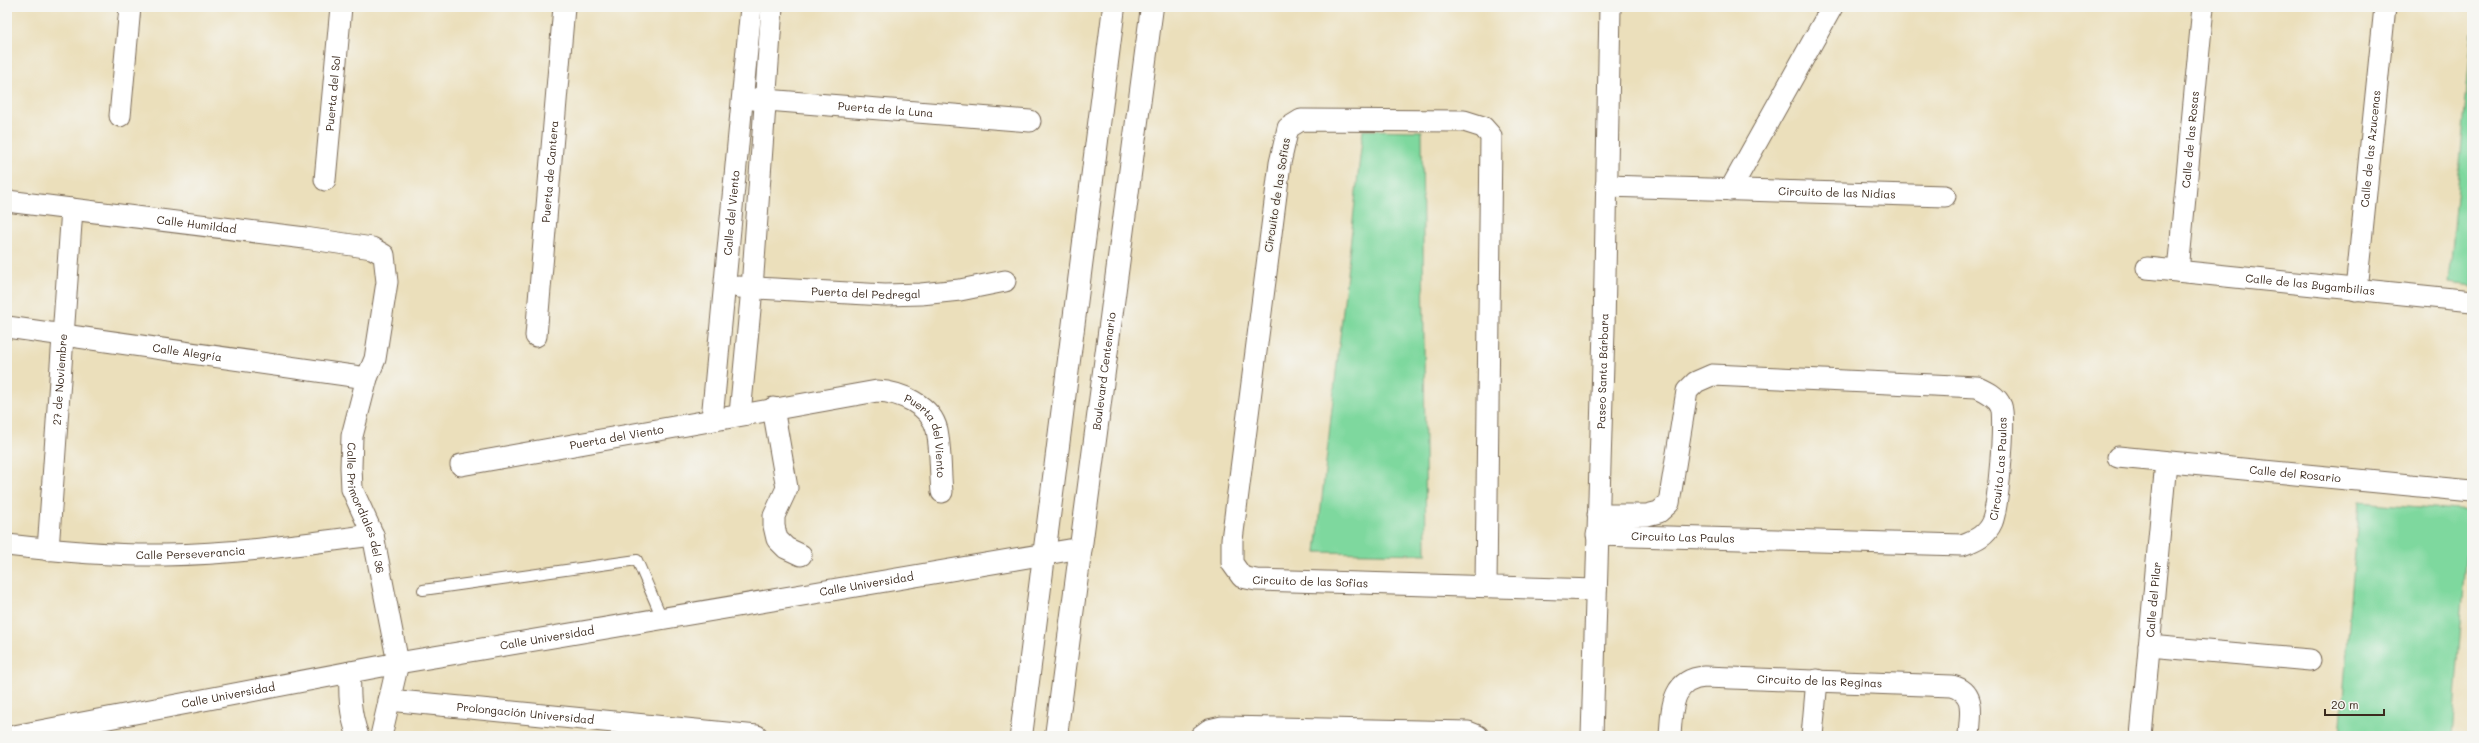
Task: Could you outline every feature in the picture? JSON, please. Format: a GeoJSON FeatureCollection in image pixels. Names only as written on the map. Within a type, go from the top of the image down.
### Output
{"type":"FeatureCollection","features":[{"type":"Feature","properties":{"kind":"main road"},"geometry":{"type":"LineString","coordinates":[[1021,736],[1114,7]]}},
{"type":"Feature","properties":{"kind":"main road","name":"Boulevard Centenario"},"geometry":{"type":"LineString","coordinates":[[1056,736],[1152,7]]}},
{"type":"Feature","properties":{"kind":"street"},"geometry":{"type":"LineString","coordinates":[[120,116],[130,7]]}},
{"type":"Feature","properties":{"kind":"street","name":"Puerta del Sol"},"geometry":{"type":"LineString","coordinates":[[325,180],[341,7]]}},
{"type":"Feature","properties":{"kind":"street","name":"Puerta de Cantera"},"geometry":{"type":"LineString","coordinates":[[536,336],[564,7]]}},
{"type":"Feature","properties":{"kind":"street","name":"Calle del Viento"},"geometry":{"type":"LineString","coordinates":[[712,419],[741,98],[751,7]]}},
{"type":"Feature","properties":{"kind":"street"},"geometry":{"type":"LineString","coordinates":[[740,414],[752,288],[772,7]]}},
{"type":"Feature","properties":{"kind":"street"},"geometry":{"type":"LineString","coordinates":[[1730,190],[1832,7]]}},
{"type":"Feature","properties":{"kind":"street","name":"Calle de las Rosas"},"geometry":{"type":"LineString","coordinates":[[2178,271],[2203,7]]}},
{"type":"Feature","properties":{"kind":"street","name":"Calle de las Azucenas"},"geometry":{"type":"LineString","coordinates":[[2356,290],[2385,7]]}},
{"type":"Feature","properties":{"kind":"street","name":"Paseo Santa Bárbara"},"geometry":{"type":"LineString","coordinates":[[1592,736],[1611,9]]}},
{"type":"Feature","properties":{"kind":"street","name":"Puerta de la Luna"},"geometry":{"type":"LineString","coordinates":[[741,98],[1030,121]]}},
{"type":"Feature","properties":{"kind":"street","name":"Circuito de las Sofias"},"geometry":{"type":"LineString","coordinates":[[1486,586],[1492,160],[1491,136],[1483,127],[1464,121],[1301,120],[1288,128],[1280,163],[1232,540],[1232,563],[1242,577],[1256,580],[1596,590]]}},
{"type":"Feature","properties":{"kind":"street","name":"Circuito de las Nidias"},"geometry":{"type":"LineString","coordinates":[[1606,186],[1945,196]]}},
{"type":"Feature","properties":{"kind":"street","name":"Calle Humildad"},"geometry":{"type":"LineString","coordinates":[[7,201],[305,238],[372,248],[384,255]]}},
{"type":"Feature","properties":{"kind":"street","name":"27 de Noviembre"},"geometry":{"type":"LineString","coordinates":[[48,550],[72,209]]}},
{"type":"Feature","properties":{"kind":"street","name":"Calle Primordiales del 36"},"geometry":{"type":"LineString","coordinates":[[381,736],[398,664],[373,535],[352,489],[351,467],[352,436],[367,378],[375,359],[387,282],[384,255]]}},
{"type":"Feature","properties":{"kind":"street","name":"Calle de las Bugambilias"},"geometry":{"type":"LineString","coordinates":[[2147,268],[2472,301]]}},
{"type":"Feature","properties":{"kind":"street","name":"Puerta del Pedregal"},"geometry":{"type":"LineString","coordinates":[[725,285],[752,288],[886,295],[921,294],[960,290],[1004,281]]}},
{"type":"Feature","properties":{"kind":"street","name":"Calle Alegría"},"geometry":{"type":"LineString","coordinates":[[7,327],[367,378]]}},
{"type":"Feature","properties":{"kind":"street","name":"Circuito Las Paulas"},"geometry":{"type":"LineString","coordinates":[[1597,535],[1962,545],[1980,538],[1992,522],[2002,429],[2001,406],[1991,394],[1977,387],[1712,375],[1696,382],[1687,391],[1669,503],[1659,512],[1647,515],[1598,515]]}},
{"type":"Feature","properties":{"kind":"street","name":"Puerta del Viento"},"geometry":{"type":"LineString","coordinates":[[461,465],[877,390],[894,392],[911,400],[928,414],[937,429],[942,492]]}},
{"type":"Feature","properties":{"kind":"street"},"geometry":{"type":"LineString","coordinates":[[773,408],[787,488],[774,516],[774,526],[777,539],[786,548],[801,556]]}},
{"type":"Feature","properties":{"kind":"street","name":"Calle del Rosario"},"geometry":{"type":"LineString","coordinates":[[2118,457],[2472,491]]}},
{"type":"Feature","properties":{"kind":"street","name":"Calle del Pilar"},"geometry":{"type":"LineString","coordinates":[[2141,736],[2166,462]]}},
{"type":"Feature","properties":{"kind":"street","name":"Calle Perseverancia"},"geometry":{"type":"LineString","coordinates":[[7,545],[48,550],[164,556],[270,548],[373,535]]}},
{"type":"Feature","properties":{"kind":"street","name":"Calle Universidad"},"geometry":{"type":"LineString","coordinates":[[14,736],[350,672],[1081,548]]}},
{"type":"Feature","properties":{"kind":"street"},"geometry":{"type":"LineString","coordinates":[[2149,646],[2310,660]]}},
{"type":"Feature","properties":{"kind":"street"},"geometry":{"type":"LineString","coordinates":[[350,672],[348,696],[352,718],[358,736]]}},
{"type":"Feature","properties":{"kind":"street","name":"Circuito de las Reginas"},"geometry":{"type":"LineString","coordinates":[[1670,736],[1672,707],[1677,692],[1684,683],[1694,678],[1817,680],[1958,688],[1969,696],[1971,705],[1969,736]]}},
{"type":"Feature","properties":{"kind":"street"},"geometry":{"type":"LineString","coordinates":[[1812,736],[1817,680]]}},
{"type":"Feature","properties":{"kind":"street","name":"Prolongación Universidad"},"geometry":{"type":"LineString","coordinates":[[389,700],[757,736]]}},
{"type":"Feature","properties":{"kind":"street"},"geometry":{"type":"LineString","coordinates":[[1201,736],[1209,730],[1222,727],[1468,732],[1478,736]]}},
{"type":"Feature","properties":{"kind":"lane"},"geometry":{"type":"LineString","coordinates":[[423,590],[637,560],[662,618]]}},
{"type":"Feature","properties":{"kind":"green space"},"geometry":{"type":"Polygon","coordinates":[[[2472,32],[2472,286],[2449,283],[2472,32]]]}},
{"type":"Feature","properties":{"kind":"green space"},"geometry":{"type":"Polygon","coordinates":[[[1363,130],[1422,131],[1426,554],[1316,552],[1363,130]]]}},
{"type":"Feature","properties":{"kind":"green space"},"geometry":{"type":"Polygon","coordinates":[[[2359,502],[2470,511],[2452,736],[2340,736],[2359,502]]]}}]}
